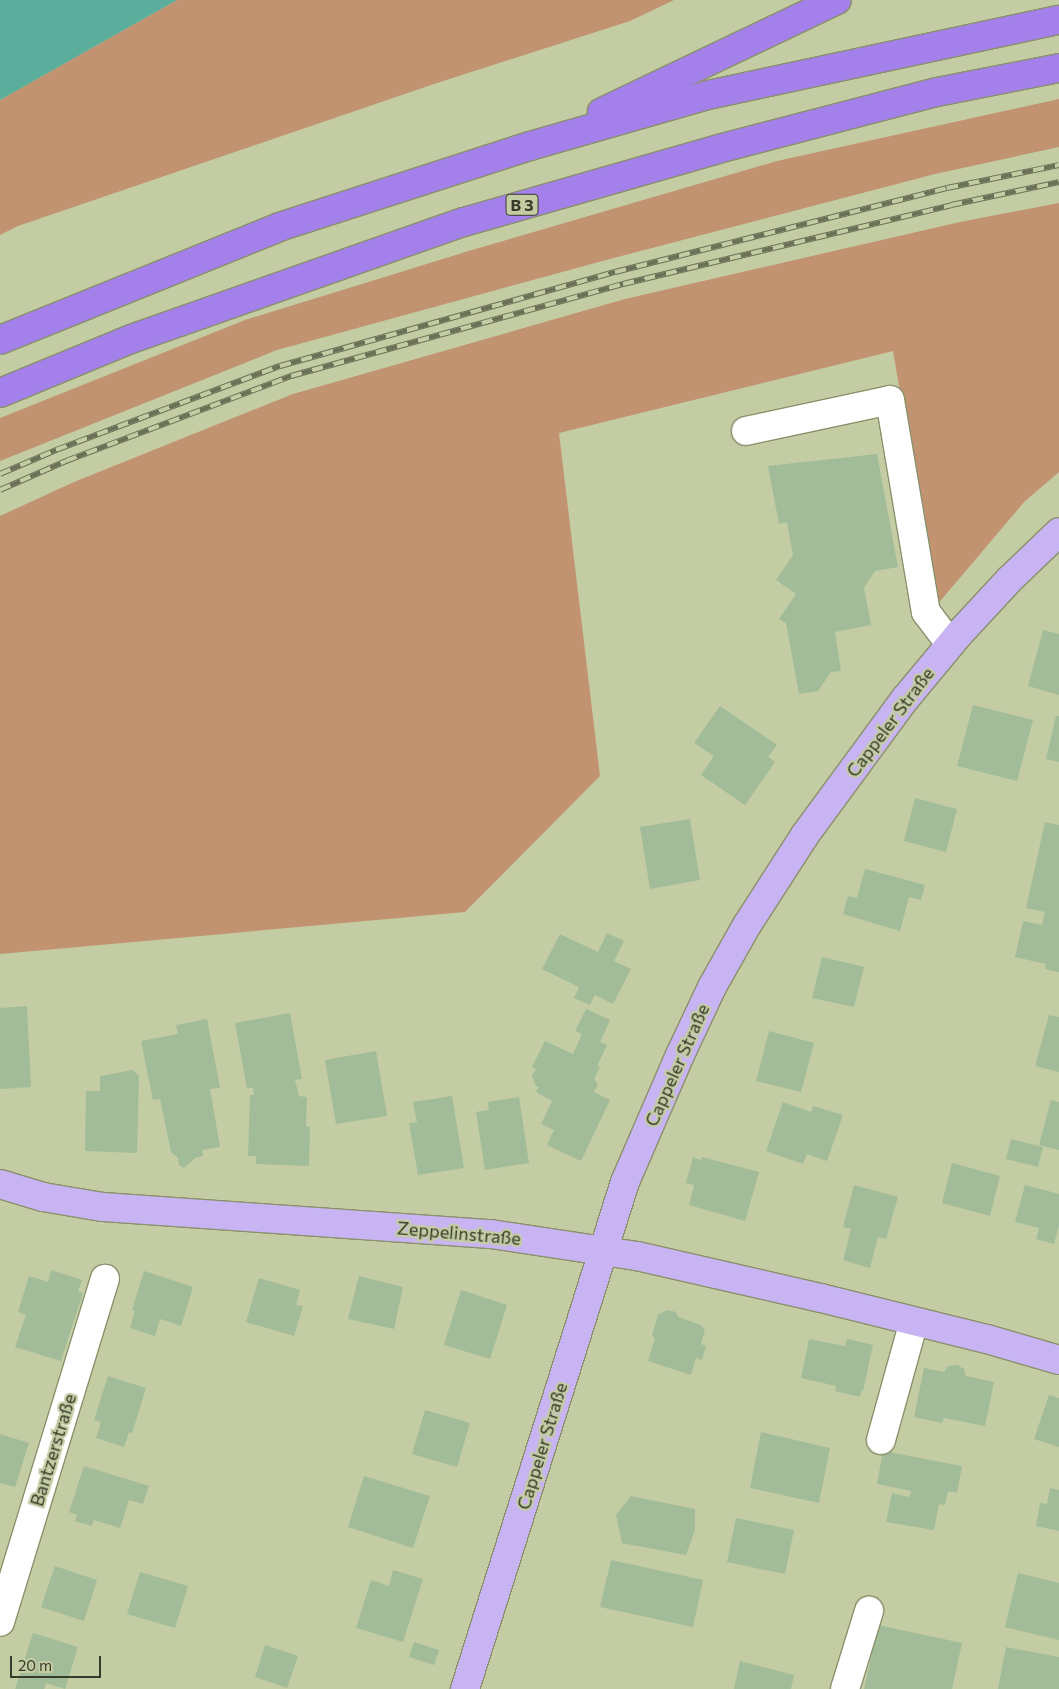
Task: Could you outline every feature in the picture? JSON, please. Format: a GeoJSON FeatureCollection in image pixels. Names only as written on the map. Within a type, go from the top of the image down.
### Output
{"type":"FeatureCollection","features":[{"type":"Feature","properties":{"kind":"highway"},"geometry":{"type":"LineString","coordinates":[[530,146],[837,0]]}},
{"type":"Feature","properties":{"kind":"highway"},"geometry":{"type":"LineString","coordinates":[[0,340],[278,227],[530,146],[708,95],[1059,20]]}},
{"type":"Feature","properties":{"kind":"highway","name":"B 3"},"geometry":{"type":"LineString","coordinates":[[0,393],[131,339],[464,222],[718,149],[909,100],[1059,68]]}},
{"type":"Feature","properties":{"kind":"main road","name":"Cappeler Straße"},"geometry":{"type":"LineString","coordinates":[[466,1689],[624,1182],[712,988],[747,924],[805,835],[905,699],[950,644],[1009,580],[1059,532]]}},
{"type":"Feature","properties":{"kind":"main road","name":"Zeppelinstraße"},"geometry":{"type":"LineString","coordinates":[[0,1184],[43,1197],[103,1207],[491,1234],[602,1251],[662,1262],[914,1321],[987,1339],[1059,1360]]}},
{"type":"Feature","properties":{"kind":"street"},"geometry":{"type":"LineString","coordinates":[[746,431],[890,400],[926,612],[950,644]]}},
{"type":"Feature","properties":{"kind":"street","name":"Bantzerstraße"},"geometry":{"type":"LineString","coordinates":[[0,1622],[105,1279]]}},
{"type":"Feature","properties":{"kind":"street"},"geometry":{"type":"LineString","coordinates":[[881,1440],[914,1321]]}},
{"type":"Feature","properties":{"kind":"street"},"geometry":{"type":"LineString","coordinates":[[844,1689],[869,1610]]}},
{"type":"Feature","properties":{"kind":"shaded area"},"geometry":{"type":"Polygon","coordinates":[[[177,0],[674,0],[630,21],[437,83],[18,226],[0,235],[0,100],[177,0]]]}},
{"type":"Feature","properties":{"kind":"shaded area"},"geometry":{"type":"Polygon","coordinates":[[[1059,99],[1059,147],[935,174],[610,259],[277,350],[0,461],[0,418],[245,320],[472,250],[777,161],[1059,99]]]}},
{"type":"Feature","properties":{"kind":"shaded area"},"geometry":{"type":"Polygon","coordinates":[[[1059,203],[1059,472],[1025,501],[936,606],[893,351],[559,433],[600,776],[465,912],[0,954],[0,516],[74,482],[293,394],[625,299],[960,222],[1059,203]]]}},
{"type":"Feature","properties":{"kind":"water"},"geometry":{"type":"Polygon","coordinates":[[[0,0],[177,0],[0,100],[0,0]]]}},
{"type":"Feature","properties":{"kind":"building"},"geometry":{"type":"Polygon","coordinates":[[[877,454],[898,567],[875,571],[864,588],[871,625],[835,632],[841,671],[831,672],[818,691],[799,694],[786,623],[779,619],[796,594],[776,580],[793,555],[787,522],[779,524],[768,466],[877,454]]]}},
{"type":"Feature","properties":{"kind":"building"},"geometry":{"type":"Polygon","coordinates":[[[1043,630],[1059,634],[1059,695],[1028,686],[1043,630]]]}},
{"type":"Feature","properties":{"kind":"building"},"geometry":{"type":"Polygon","coordinates":[[[973,705],[1033,720],[1017,781],[957,766],[973,705]]]}},
{"type":"Feature","properties":{"kind":"building"},"geometry":{"type":"Polygon","coordinates":[[[720,706],[777,745],[768,757],[775,762],[745,805],[701,775],[714,756],[694,743],[720,706]]]}},
{"type":"Feature","properties":{"kind":"building"},"geometry":{"type":"Polygon","coordinates":[[[1056,716],[1059,716],[1059,762],[1046,759],[1056,716]]]}},
{"type":"Feature","properties":{"kind":"building"},"geometry":{"type":"Polygon","coordinates":[[[915,798],[957,809],[946,852],[904,841],[915,798]]]}},
{"type":"Feature","properties":{"kind":"building"},"geometry":{"type":"Polygon","coordinates":[[[690,819],[700,880],[650,889],[640,827],[690,819]]]}},
{"type":"Feature","properties":{"kind":"building"},"geometry":{"type":"Polygon","coordinates":[[[1045,822],[1059,825],[1059,972],[1045,969],[1046,964],[1015,957],[1023,921],[1042,925],[1045,912],[1026,908],[1045,822]]]}},
{"type":"Feature","properties":{"kind":"building"},"geometry":{"type":"Polygon","coordinates":[[[865,869],[925,885],[921,900],[909,897],[900,931],[843,914],[848,896],[857,898],[865,869]]]}},
{"type":"Feature","properties":{"kind":"building"},"geometry":{"type":"Polygon","coordinates":[[[607,933],[624,941],[614,961],[631,969],[613,1004],[595,995],[590,1005],[574,998],[579,987],[542,969],[560,934],[598,952],[607,933]]]}},
{"type":"Feature","properties":{"kind":"building"},"geometry":{"type":"Polygon","coordinates":[[[822,957],[864,967],[854,1007],[812,998],[822,957]]]}},
{"type":"Feature","properties":{"kind":"building"},"geometry":{"type":"Polygon","coordinates":[[[27,1006],[31,1087],[0,1089],[0,1008],[27,1006]]]}},
{"type":"Feature","properties":{"kind":"building"},"geometry":{"type":"Polygon","coordinates":[[[586,1009],[610,1020],[600,1042],[607,1045],[597,1066],[600,1067],[594,1079],[598,1084],[594,1092],[610,1100],[581,1161],[547,1145],[554,1130],[541,1124],[552,1101],[536,1092],[539,1087],[536,1086],[532,1076],[536,1069],[532,1067],[545,1041],[573,1054],[582,1034],[575,1031],[586,1009]]]}},
{"type":"Feature","properties":{"kind":"building"},"geometry":{"type":"Polygon","coordinates":[[[290,1013],[302,1079],[295,1080],[299,1096],[307,1097],[306,1126],[310,1127],[309,1166],[256,1164],[256,1156],[248,1156],[250,1095],[254,1095],[253,1088],[247,1088],[235,1023],[290,1013]]]}},
{"type":"Feature","properties":{"kind":"building"},"geometry":{"type":"Polygon","coordinates":[[[1049,1015],[1059,1017],[1059,1072],[1035,1066],[1049,1015]]]}},
{"type":"Feature","properties":{"kind":"building"},"geometry":{"type":"Polygon","coordinates":[[[207,1019],[220,1088],[210,1089],[220,1147],[202,1150],[203,1156],[195,1158],[184,1168],[179,1165],[178,1158],[171,1152],[160,1099],[153,1100],[141,1041],[178,1034],[176,1025],[207,1019]]]}},
{"type":"Feature","properties":{"kind":"building"},"geometry":{"type":"Polygon","coordinates":[[[769,1031],[814,1043],[801,1092],[756,1081],[769,1031]]]}},
{"type":"Feature","properties":{"kind":"building"},"geometry":{"type":"Polygon","coordinates":[[[376,1051],[387,1116],[336,1124],[325,1060],[376,1051]]]}},
{"type":"Feature","properties":{"kind":"building"},"geometry":{"type":"Polygon","coordinates":[[[133,1070],[139,1076],[137,1153],[85,1151],[86,1091],[100,1091],[100,1076],[133,1070]]]}},
{"type":"Feature","properties":{"kind":"building"},"geometry":{"type":"Polygon","coordinates":[[[452,1096],[464,1168],[418,1175],[409,1123],[417,1122],[413,1102],[452,1096]]]}},
{"type":"Feature","properties":{"kind":"building"},"geometry":{"type":"Polygon","coordinates":[[[519,1097],[529,1163],[485,1170],[476,1112],[489,1110],[488,1102],[519,1097]]]}},
{"type":"Feature","properties":{"kind":"building"},"geometry":{"type":"Polygon","coordinates":[[[1051,1100],[1059,1102],[1059,1150],[1039,1145],[1051,1100]]]}},
{"type":"Feature","properties":{"kind":"building"},"geometry":{"type":"Polygon","coordinates":[[[783,1102],[811,1112],[813,1106],[843,1115],[827,1161],[807,1154],[803,1164],[766,1151],[783,1102]]]}},
{"type":"Feature","properties":{"kind":"building"},"geometry":{"type":"Polygon","coordinates":[[[1011,1139],[1043,1147],[1038,1167],[1006,1159],[1011,1139]]]}},
{"type":"Feature","properties":{"kind":"building"},"geometry":{"type":"Polygon","coordinates":[[[693,1157],[701,1160],[702,1157],[759,1172],[745,1221],[689,1205],[694,1185],[686,1183],[693,1157]]]}},
{"type":"Feature","properties":{"kind":"building"},"geometry":{"type":"Polygon","coordinates":[[[952,1163],[1000,1176],[990,1216],[942,1203],[952,1163]]]}},
{"type":"Feature","properties":{"kind":"building"},"geometry":{"type":"Polygon","coordinates":[[[854,1185],[898,1197],[886,1239],[878,1237],[870,1268],[843,1260],[851,1229],[843,1227],[854,1185]]]}},
{"type":"Feature","properties":{"kind":"building"},"geometry":{"type":"Polygon","coordinates":[[[1025,1185],[1059,1194],[1059,1225],[1054,1244],[1036,1239],[1039,1228],[1015,1222],[1025,1185]]]}},
{"type":"Feature","properties":{"kind":"building"},"geometry":{"type":"Polygon","coordinates":[[[51,1270],[82,1280],[78,1291],[83,1293],[61,1361],[15,1347],[26,1315],[18,1312],[29,1276],[48,1282],[51,1270]]]}},
{"type":"Feature","properties":{"kind":"building"},"geometry":{"type":"Polygon","coordinates":[[[144,1271],[193,1287],[181,1326],[160,1319],[155,1336],[130,1328],[135,1311],[132,1310],[144,1271]]]}},
{"type":"Feature","properties":{"kind":"building"},"geometry":{"type":"Polygon","coordinates":[[[359,1276],[403,1287],[394,1329],[348,1319],[359,1276]]]}},
{"type":"Feature","properties":{"kind":"building"},"geometry":{"type":"Polygon","coordinates":[[[259,1278],[300,1290],[296,1305],[303,1306],[294,1336],[246,1322],[259,1278]]]}},
{"type":"Feature","properties":{"kind":"building"},"geometry":{"type":"Polygon","coordinates":[[[461,1290],[507,1305],[490,1359],[444,1345],[461,1290]]]}},
{"type":"Feature","properties":{"kind":"building"},"geometry":{"type":"Polygon","coordinates":[[[667,1310],[676,1312],[678,1317],[701,1325],[705,1330],[701,1344],[706,1346],[702,1360],[696,1358],[691,1375],[648,1361],[655,1338],[652,1335],[658,1315],[667,1310]]]}},
{"type":"Feature","properties":{"kind":"building"},"geometry":{"type":"Polygon","coordinates":[[[809,1339],[845,1346],[847,1339],[873,1345],[860,1397],[835,1391],[836,1386],[801,1378],[809,1339]]]}},
{"type":"Feature","properties":{"kind":"building"},"geometry":{"type":"Polygon","coordinates":[[[957,1365],[964,1369],[966,1376],[994,1382],[985,1426],[944,1418],[942,1423],[914,1417],[924,1368],[944,1372],[948,1366],[957,1365]]]}},
{"type":"Feature","properties":{"kind":"building"},"geometry":{"type":"Polygon","coordinates":[[[108,1376],[146,1388],[132,1433],[129,1432],[124,1447],[96,1438],[101,1422],[94,1420],[108,1376]]]}},
{"type":"Feature","properties":{"kind":"building"},"geometry":{"type":"Polygon","coordinates":[[[1049,1395],[1059,1398],[1059,1447],[1034,1439],[1049,1395]]]}},
{"type":"Feature","properties":{"kind":"building"},"geometry":{"type":"Polygon","coordinates":[[[425,1410],[470,1423],[457,1467],[412,1454],[425,1410]]]}},
{"type":"Feature","properties":{"kind":"building"},"geometry":{"type":"Polygon","coordinates":[[[761,1432],[830,1448],[819,1503],[750,1488],[761,1432]]]}},
{"type":"Feature","properties":{"kind":"building"},"geometry":{"type":"Polygon","coordinates":[[[0,1434],[29,1443],[15,1487],[0,1483],[0,1434]]]}},
{"type":"Feature","properties":{"kind":"building"},"geometry":{"type":"Polygon","coordinates":[[[883,1451],[962,1466],[957,1493],[948,1491],[945,1505],[939,1504],[934,1530],[886,1522],[892,1493],[909,1497],[911,1491],[877,1484],[883,1451]]]}},
{"type":"Feature","properties":{"kind":"building"},"geometry":{"type":"Polygon","coordinates":[[[84,1466],[149,1486],[143,1504],[129,1500],[120,1528],[94,1520],[92,1526],[75,1521],[77,1515],[69,1512],[84,1466]]]}},
{"type":"Feature","properties":{"kind":"building"},"geometry":{"type":"Polygon","coordinates":[[[364,1476],[430,1496],[413,1548],[348,1527],[364,1476]]]}},
{"type":"Feature","properties":{"kind":"building"},"geometry":{"type":"Polygon","coordinates":[[[1050,1488],[1059,1490],[1059,1531],[1036,1526],[1040,1503],[1047,1504],[1050,1488]]]}},
{"type":"Feature","properties":{"kind":"building"},"geometry":{"type":"Polygon","coordinates":[[[631,1496],[695,1509],[695,1530],[686,1555],[622,1543],[616,1515],[631,1496]]]}},
{"type":"Feature","properties":{"kind":"building"},"geometry":{"type":"Polygon","coordinates":[[[736,1518],[794,1530],[785,1574],[727,1562],[736,1518]]]}},
{"type":"Feature","properties":{"kind":"building"},"geometry":{"type":"Polygon","coordinates":[[[611,1560],[703,1580],[693,1627],[600,1607],[611,1560]]]}},
{"type":"Feature","properties":{"kind":"building"},"geometry":{"type":"Polygon","coordinates":[[[55,1566],[97,1580],[84,1621],[41,1607],[55,1566]]]}},
{"type":"Feature","properties":{"kind":"building"},"geometry":{"type":"Polygon","coordinates":[[[393,1570],[423,1579],[403,1642],[356,1628],[371,1580],[389,1586],[393,1570]]]}},
{"type":"Feature","properties":{"kind":"building"},"geometry":{"type":"Polygon","coordinates":[[[140,1572],[188,1586],[175,1628],[127,1614],[140,1572]]]}},
{"type":"Feature","properties":{"kind":"building"},"geometry":{"type":"Polygon","coordinates":[[[1018,1573],[1059,1583],[1059,1640],[1005,1627],[1018,1573]]]}},
{"type":"Feature","properties":{"kind":"building"},"geometry":{"type":"Polygon","coordinates":[[[878,1625],[962,1643],[952,1689],[864,1689],[878,1625]]]}},
{"type":"Feature","properties":{"kind":"building"},"geometry":{"type":"Polygon","coordinates":[[[33,1633],[78,1647],[65,1689],[46,1683],[44,1689],[15,1689],[33,1633]]]}},
{"type":"Feature","properties":{"kind":"building"},"geometry":{"type":"Polygon","coordinates":[[[414,1642],[439,1650],[434,1665],[409,1657],[414,1642]]]}},
{"type":"Feature","properties":{"kind":"building"},"geometry":{"type":"Polygon","coordinates":[[[265,1645],[298,1656],[287,1688],[255,1677],[265,1645]]]}},
{"type":"Feature","properties":{"kind":"building"},"geometry":{"type":"Polygon","coordinates":[[[1006,1647],[1059,1657],[1059,1689],[998,1689],[1006,1647]]]}},
{"type":"Feature","properties":{"kind":"building"},"geometry":{"type":"Polygon","coordinates":[[[740,1661],[794,1675],[791,1689],[734,1689],[740,1661]]]}},
{"type":"Feature","properties":{"kind":"railway"},"geometry":{"type":"LineString","coordinates":[[0,474],[56,450],[280,366],[615,272],[947,188],[1059,165]]}},
{"type":"Feature","properties":{"kind":"railway"},"geometry":{"type":"LineString","coordinates":[[0,490],[66,461],[291,376],[623,284],[951,205],[1059,182]]}}]}
